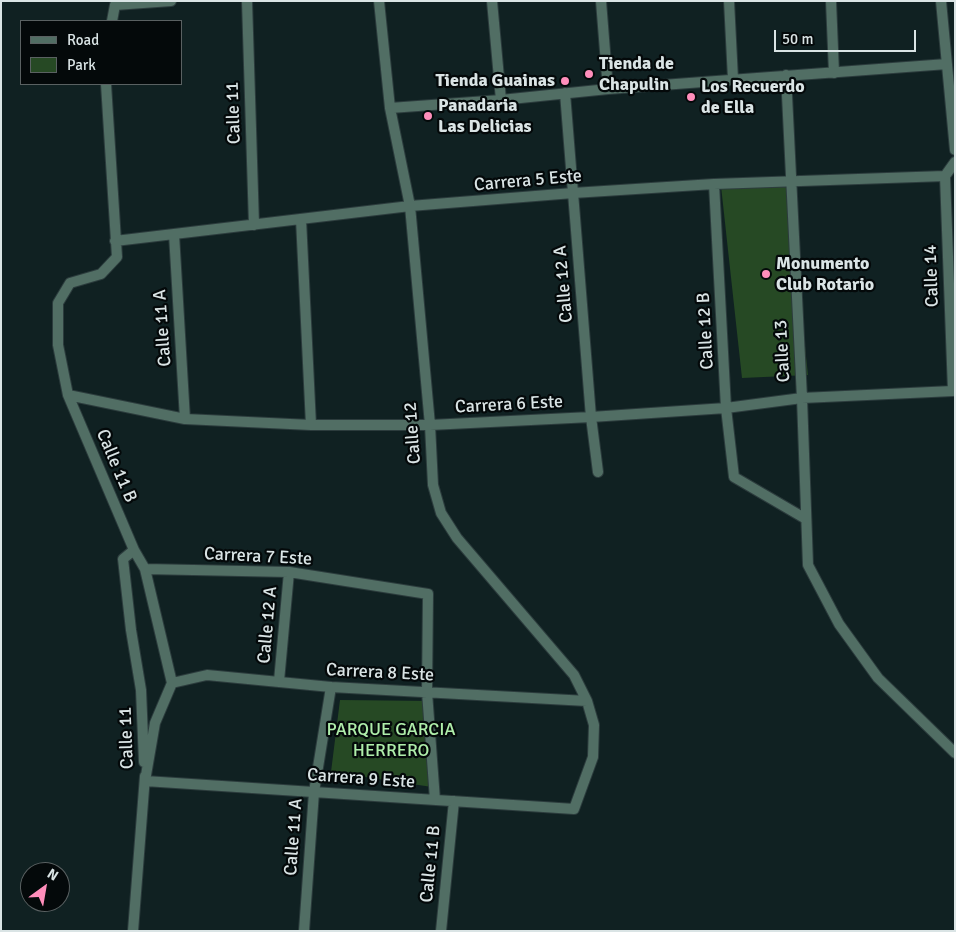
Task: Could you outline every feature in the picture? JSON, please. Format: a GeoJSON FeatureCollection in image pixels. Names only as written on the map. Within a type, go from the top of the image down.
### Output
{"type":"FeatureCollection","features":[{"type":"Feature","properties":{"kind":"street"},"geometry":{"type":"LineString","coordinates":[[112,20],[115,5],[171,1]]}},
{"type":"Feature","properties":{"kind":"street","name":"Calle 11"},"geometry":{"type":"LineString","coordinates":[[247,1],[254,225]]}},
{"type":"Feature","properties":{"kind":"street","name":"Calle 12"},"geometry":{"type":"LineString","coordinates":[[379,1],[390,108],[410,206],[430,425],[433,485],[441,512],[458,538],[574,675],[587,701],[594,725],[593,757],[574,809]]}},
{"type":"Feature","properties":{"kind":"street"},"geometry":{"type":"LineString","coordinates":[[492,1],[502,100]]}},
{"type":"Feature","properties":{"kind":"street"},"geometry":{"type":"LineString","coordinates":[[601,1],[608,89]]}},
{"type":"Feature","properties":{"kind":"street"},"geometry":{"type":"LineString","coordinates":[[729,1],[733,79]]}},
{"type":"Feature","properties":{"kind":"street"},"geometry":{"type":"LineString","coordinates":[[831,1],[834,73]]}},
{"type":"Feature","properties":{"kind":"street"},"geometry":{"type":"LineString","coordinates":[[941,1],[955,150]]}},
{"type":"Feature","properties":{"kind":"street"},"geometry":{"type":"LineString","coordinates":[[390,108],[733,79],[947,64]]}},
{"type":"Feature","properties":{"kind":"street","name":"Calle 13"},"geometry":{"type":"LineString","coordinates":[[786,76],[802,398],[808,565],[840,624],[878,678],[955,753]]}},
{"type":"Feature","properties":{"kind":"street"},"geometry":{"type":"LineString","coordinates":[[106,85],[115,241]]}},
{"type":"Feature","properties":{"kind":"street","name":"Calle 12 A"},"geometry":{"type":"LineString","coordinates":[[566,93],[591,417],[598,472]]}},
{"type":"Feature","properties":{"kind":"street"},"geometry":{"type":"LineString","coordinates":[[944,176],[955,162]]}},
{"type":"Feature","properties":{"kind":"street","name":"Carrera 5 Este"},"geometry":{"type":"LineString","coordinates":[[115,241],[410,206],[573,193],[714,184],[944,176]]}},
{"type":"Feature","properties":{"kind":"street","name":"Calle 14"},"geometry":{"type":"LineString","coordinates":[[944,176],[953,391]]}},
{"type":"Feature","properties":{"kind":"street","name":"Calle 12 B"},"geometry":{"type":"LineString","coordinates":[[714,184],[726,408],[734,477],[806,519]]}},
{"type":"Feature","properties":{"kind":"street"},"geometry":{"type":"LineString","coordinates":[[301,218],[311,425]]}},
{"type":"Feature","properties":{"kind":"street","name":"Calle 11 A"},"geometry":{"type":"LineString","coordinates":[[174,234],[185,419]]}},
{"type":"Feature","properties":{"kind":"street","name":"Calle 11 B"},"geometry":{"type":"LineString","coordinates":[[115,241],[117,257],[101,274],[70,283],[58,302],[58,345],[68,395],[134,550],[145,570],[172,683]]}},
{"type":"Feature","properties":{"kind":"street","name":"Carrera 6 Este"},"geometry":{"type":"LineString","coordinates":[[68,395],[185,419],[311,425],[430,425],[726,408],[802,398],[953,391]]}},
{"type":"Feature","properties":{"kind":"street","name":"Calle 11"},"geometry":{"type":"LineString","coordinates":[[133,931],[145,781],[141,690],[131,630],[123,559],[134,550]]}},
{"type":"Feature","properties":{"kind":"street","name":"Carrera 7 Este"},"geometry":{"type":"LineString","coordinates":[[145,570],[289,572],[428,594]]}},
{"type":"Feature","properties":{"kind":"street","name":"Calle 12 A"},"geometry":{"type":"LineString","coordinates":[[279,682],[289,572]]}},
{"type":"Feature","properties":{"kind":"street","name":"Calle 11 B"},"geometry":{"type":"LineString","coordinates":[[428,594],[427,692],[435,800]]}},
{"type":"Feature","properties":{"kind":"street","name":"Carrera 8 Este"},"geometry":{"type":"LineString","coordinates":[[172,683],[207,675],[331,687],[587,701]]}},
{"type":"Feature","properties":{"kind":"street"},"geometry":{"type":"LineString","coordinates":[[145,781],[155,723],[172,683]]}},
{"type":"Feature","properties":{"kind":"street","name":"Calle 11 A"},"geometry":{"type":"LineString","coordinates":[[304,931],[314,792],[331,687]]}},
{"type":"Feature","properties":{"kind":"street","name":"Carrera 9 Este"},"geometry":{"type":"LineString","coordinates":[[145,781],[574,809]]}},
{"type":"Feature","properties":{"kind":"street","name":"Calle 11 B"},"geometry":{"type":"LineString","coordinates":[[441,931],[454,801]]}},
{"type":"Feature","properties":{"kind":"green space"},"geometry":{"type":"Polygon","coordinates":[[[788,184],[808,375],[742,378],[721,186],[788,184]]]}},
{"type":"Feature","properties":{"kind":"green space","name":"PARQUE GARCIA HERRERO"},"geometry":{"type":"Polygon","coordinates":[[[340,700],[432,701],[432,787],[331,772],[340,700]]]}},
{"type":"Feature","properties":{"kind":"place","name":"Tienda de Chapulin"},"geometry":{"type":"Point","coordinates":[589,74]}},
{"type":"Feature","properties":{"kind":"place","name":"Tienda Guainas"},"geometry":{"type":"Point","coordinates":[565,81]}},
{"type":"Feature","properties":{"kind":"place","name":"Los Recuerdo de Ella"},"geometry":{"type":"Point","coordinates":[691,97]}},
{"type":"Feature","properties":{"kind":"place","name":"Panadaria Las Delicias"},"geometry":{"type":"Point","coordinates":[428,116]}},
{"type":"Feature","properties":{"kind":"place","name":"Monumento Club Rotario"},"geometry":{"type":"Point","coordinates":[766,274]}}]}
